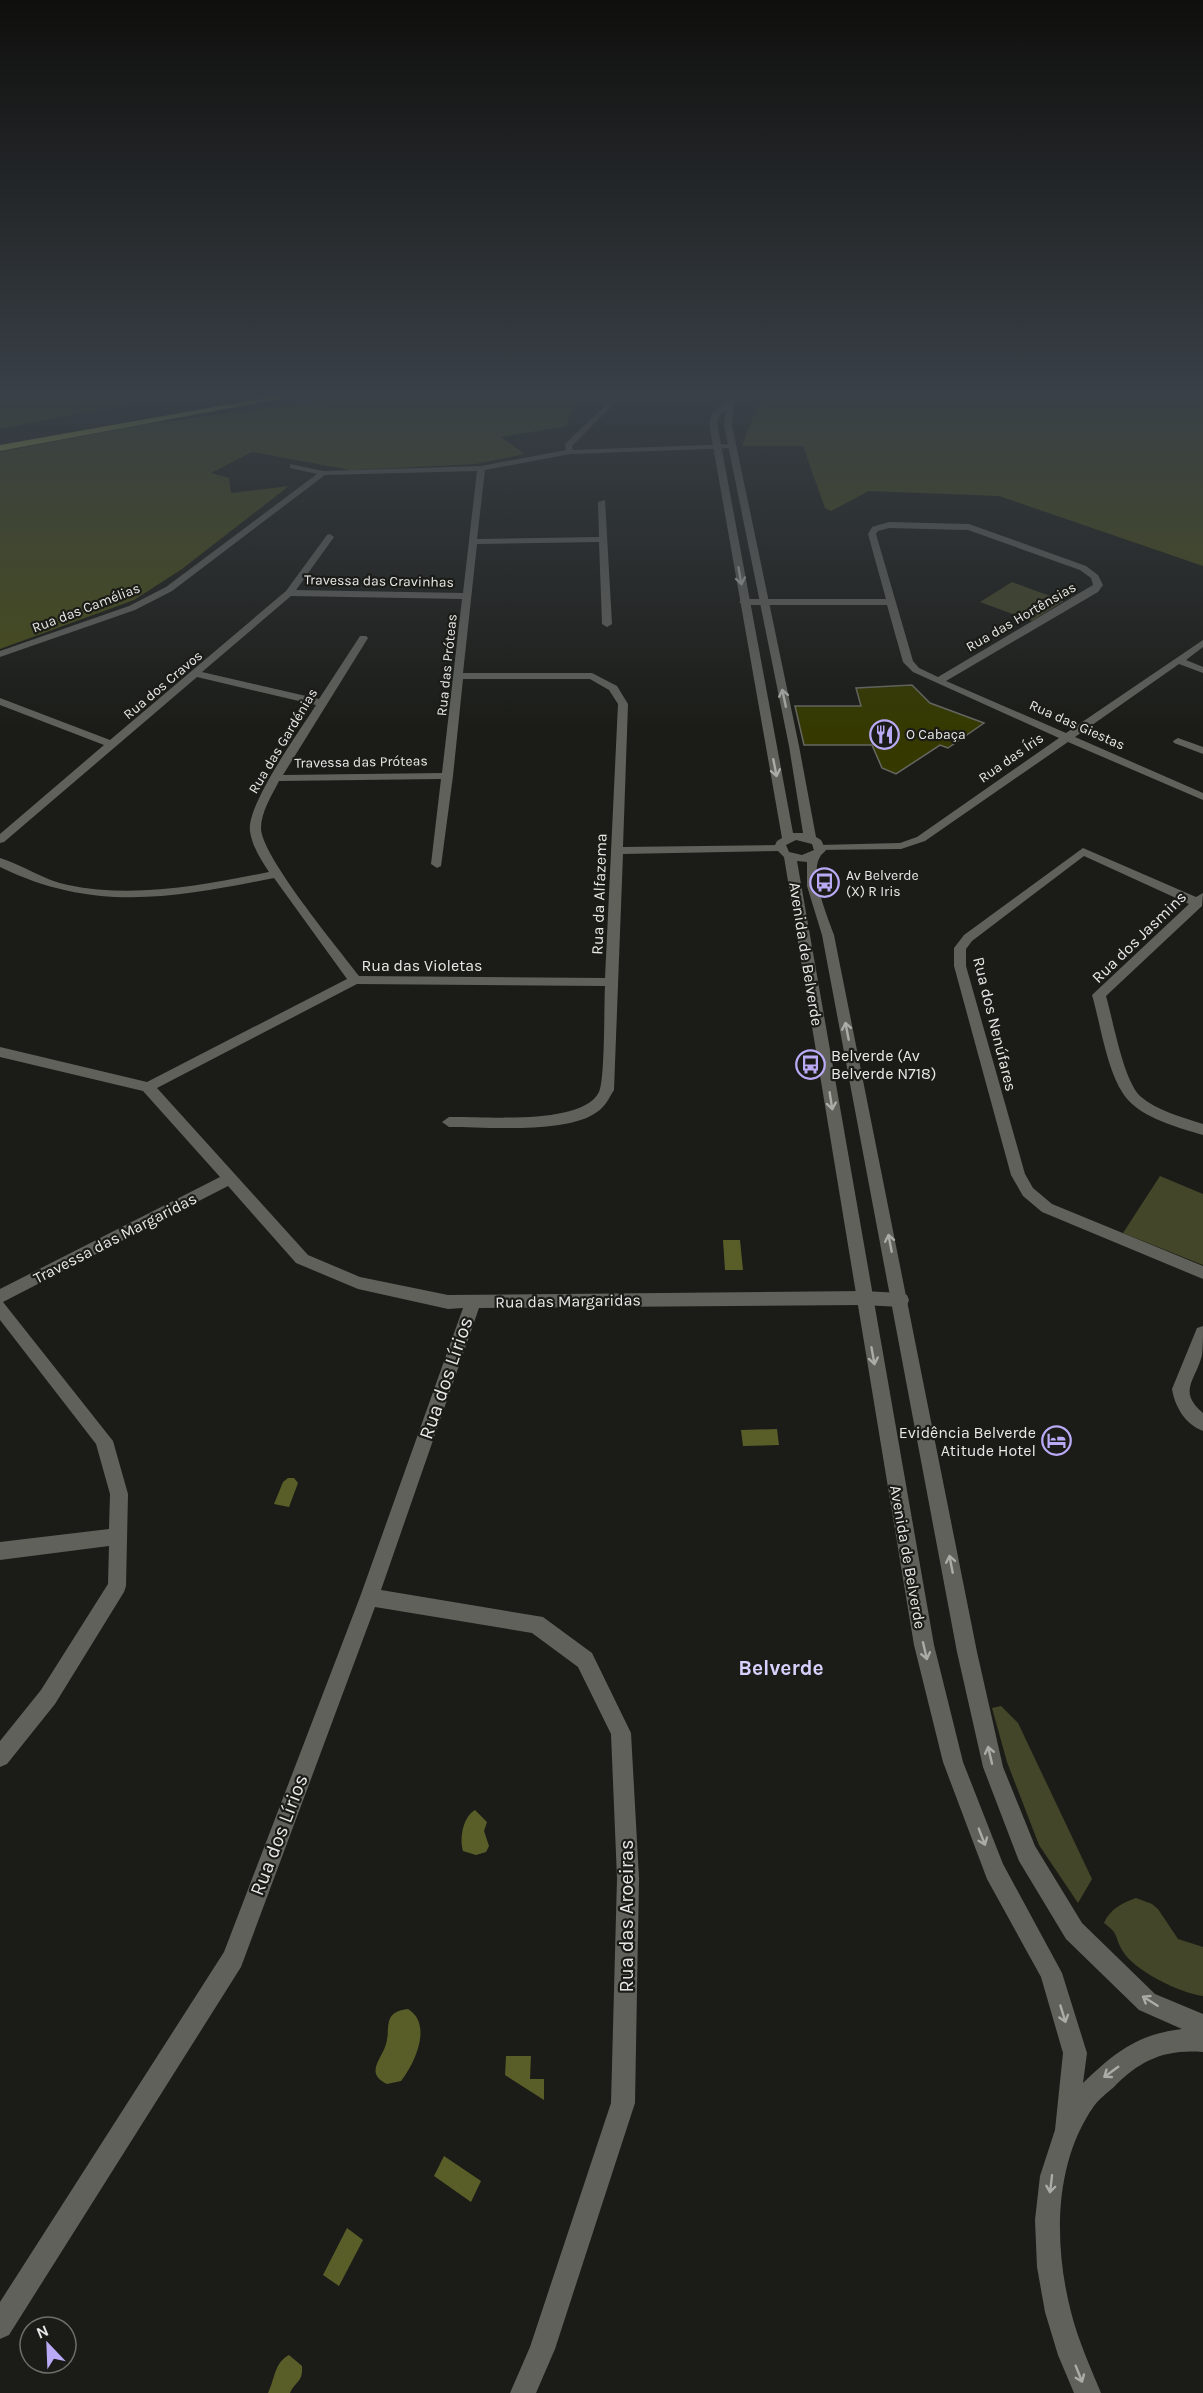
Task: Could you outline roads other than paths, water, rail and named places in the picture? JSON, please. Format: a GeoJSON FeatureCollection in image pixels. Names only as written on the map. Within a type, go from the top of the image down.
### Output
{"type":"FeatureCollection","features":[{"type":"Feature","properties":{"kind":"street","name":"Rua das Camélias"},"geometry":{"type":"LineString","coordinates":[[0,654],[132,608],[169,589],[276,509]]}},
{"type":"Feature","properties":{"kind":"street","name":"Rua das Próteas"},"geometry":{"type":"LineString","coordinates":[[437,864],[460,676],[477,509]]}},
{"type":"Feature","properties":{"kind":"street"},"geometry":{"type":"LineString","coordinates":[[602,509],[607,624]]}},
{"type":"Feature","properties":{"kind":"street"},"geometry":{"type":"LineString","coordinates":[[728,509],[788,837]]}},
{"type":"Feature","properties":{"kind":"street"},"geometry":{"type":"LineString","coordinates":[[746,509],[794,746],[810,838]]}},
{"type":"Feature","properties":{"kind":"street","name":"Rua das Hortênsias"},"geometry":{"type":"LineString","coordinates":[[889,525],[973,528],[1083,568],[1095,577],[1098,585],[1095,590],[938,681],[910,665],[872,534],[879,527],[889,525]]}},
{"type":"Feature","properties":{"kind":"street","name":"Rua dos Cravos"},"geometry":{"type":"LineString","coordinates":[[0,840],[289,593],[330,537]]}},
{"type":"Feature","properties":{"kind":"street"},"geometry":{"type":"LineString","coordinates":[[473,542],[603,539]]}},
{"type":"Feature","properties":{"kind":"street","name":"Travessa das Cravinhas"},"geometry":{"type":"LineString","coordinates":[[289,593],[468,596]]}},
{"type":"Feature","properties":{"kind":"street"},"geometry":{"type":"LineString","coordinates":[[744,602],[891,602]]}},
{"type":"Feature","properties":{"kind":"street","name":"Rua das Gardénias"},"geometry":{"type":"LineString","coordinates":[[355,980],[265,858],[255,830],[257,816],[275,778],[363,638]]}},
{"type":"Feature","properties":{"kind":"street","name":"Rua das Íris"},"geometry":{"type":"LineString","coordinates":[[617,851],[785,853],[803,859],[817,852],[912,843],[1203,643]]}},
{"type":"Feature","properties":{"kind":"street"},"geometry":{"type":"LineString","coordinates":[[1178,660],[1203,670]]}},
{"type":"Feature","properties":{"kind":"street"},"geometry":{"type":"LineString","coordinates":[[196,674],[322,703]]}},
{"type":"Feature","properties":{"kind":"street","name":"Rua da Alfazema"},"geometry":{"type":"LineString","coordinates":[[449,1122],[557,1121],[573,1118],[598,1106],[607,1090],[623,704],[613,688],[592,676],[460,676]]}},
{"type":"Feature","properties":{"kind":"street","name":"Rua das Giestas"},"geometry":{"type":"LineString","coordinates":[[938,681],[1203,797]]}},
{"type":"Feature","properties":{"kind":"street"},"geometry":{"type":"LineString","coordinates":[[0,701],[113,745]]}},
{"type":"Feature","properties":{"kind":"street"},"geometry":{"type":"LineString","coordinates":[[1178,741],[1203,751]]}},
{"type":"Feature","properties":{"kind":"street","name":"Travessa das Próteas"},"geometry":{"type":"LineString","coordinates":[[275,778],[448,776]]}},
{"type":"Feature","properties":{"kind":"street"},"geometry":{"type":"LineString","coordinates":[[785,853],[781,843],[788,837],[810,838],[817,842],[817,852]]}},
{"type":"Feature","properties":{"kind":"street","name":"Rua dos Nenúfares"},"geometry":{"type":"LineString","coordinates":[[1200,900],[1083,851],[968,938],[960,948],[960,966],[1018,1175],[1028,1192],[1047,1208],[1203,1273]]}},
{"type":"Feature","properties":{"kind":"street","name":"Avenida de Belverde"},"geometry":{"type":"LineString","coordinates":[[817,852],[811,871],[817,901],[828,935],[974,1683],[993,1767],[1027,1853],[1074,1930],[1147,2002],[1203,2026]]}},
{"type":"Feature","properties":{"kind":"street","name":"Avenida de Belverde"},"geometry":{"type":"LineString","coordinates":[[785,853],[924,1646],[953,1762],[995,1871],[1051,1973],[1075,2053],[1066,2128]]}},
{"type":"Feature","properties":{"kind":"street"},"geometry":{"type":"LineString","coordinates":[[0,862],[25,877],[68,889],[117,896],[191,891],[278,874]]}},
{"type":"Feature","properties":{"kind":"street","name":"Rua dos Jasmins"},"geometry":{"type":"LineString","coordinates":[[1200,900],[1100,995],[1124,1085],[1134,1098],[1152,1110],[1203,1130]]}},
{"type":"Feature","properties":{"kind":"street","name":"Rua das Violetas"},"geometry":{"type":"LineString","coordinates":[[148,1086],[355,980],[613,982]]}},
{"type":"Feature","properties":{"kind":"street"},"geometry":{"type":"LineString","coordinates":[[0,1052],[148,1086]]}},
{"type":"Feature","properties":{"kind":"street","name":"Rua das Margaridas"},"geometry":{"type":"LineString","coordinates":[[148,1086],[302,1259],[358,1283],[448,1302],[863,1298],[901,1300]]}},
{"type":"Feature","properties":{"kind":"street","name":"Travessa das Margaridas"},"geometry":{"type":"LineString","coordinates":[[0,1297],[231,1178]]}},
{"type":"Feature","properties":{"kind":"street","name":"Rua dos Lírios"},"geometry":{"type":"LineString","coordinates":[[0,2326],[233,1959],[369,1598],[472,1302]]}},
{"type":"Feature","properties":{"kind":"street"},"geometry":{"type":"LineString","coordinates":[[0,1308],[104,1441],[119,1494],[117,1586],[48,1697],[0,1757]]}},
{"type":"Feature","properties":{"kind":"street"},"geometry":{"type":"LineString","coordinates":[[1203,1333],[1180,1389],[1181,1398],[1186,1407],[1203,1423]]}},
{"type":"Feature","properties":{"kind":"street"},"geometry":{"type":"LineString","coordinates":[[0,1551],[118,1536]]}},
{"type":"Feature","properties":{"kind":"street","name":"Rua das Aroeiras"},"geometry":{"type":"LineString","coordinates":[[369,1598],[536,1624],[585,1660],[621,1733],[628,1878],[623,2103],[542,2349],[523,2393]]}},
{"type":"Feature","properties":{"kind":"street"},"geometry":{"type":"LineString","coordinates":[[1088,2393],[1060,2323],[1050,2269],[1049,2206],[1053,2169],[1066,2128],[1098,2081],[1140,2051],[1190,2039],[1203,2040]]}},
{"type":"Feature","properties":{"kind":"place","name":"O Cabaça"},"geometry":{"type":"Point","coordinates":[885,734]}},
{"type":"Feature","properties":{"kind":"place","name":"Av Belverde (X) R Iris"},"geometry":{"type":"Point","coordinates":[825,883]}},
{"type":"Feature","properties":{"kind":"place","name":"Belverde (Av Belverde N718)"},"geometry":{"type":"Point","coordinates":[810,1064]}},
{"type":"Feature","properties":{"kind":"place","name":"Evidência Belverde Atitude Hotel"},"geometry":{"type":"Point","coordinates":[1057,1441]}},
{"type":"Feature","properties":{"kind":"district","name":"Belverde"},"geometry":{"type":"Point","coordinates":[781,1668]}}]}
